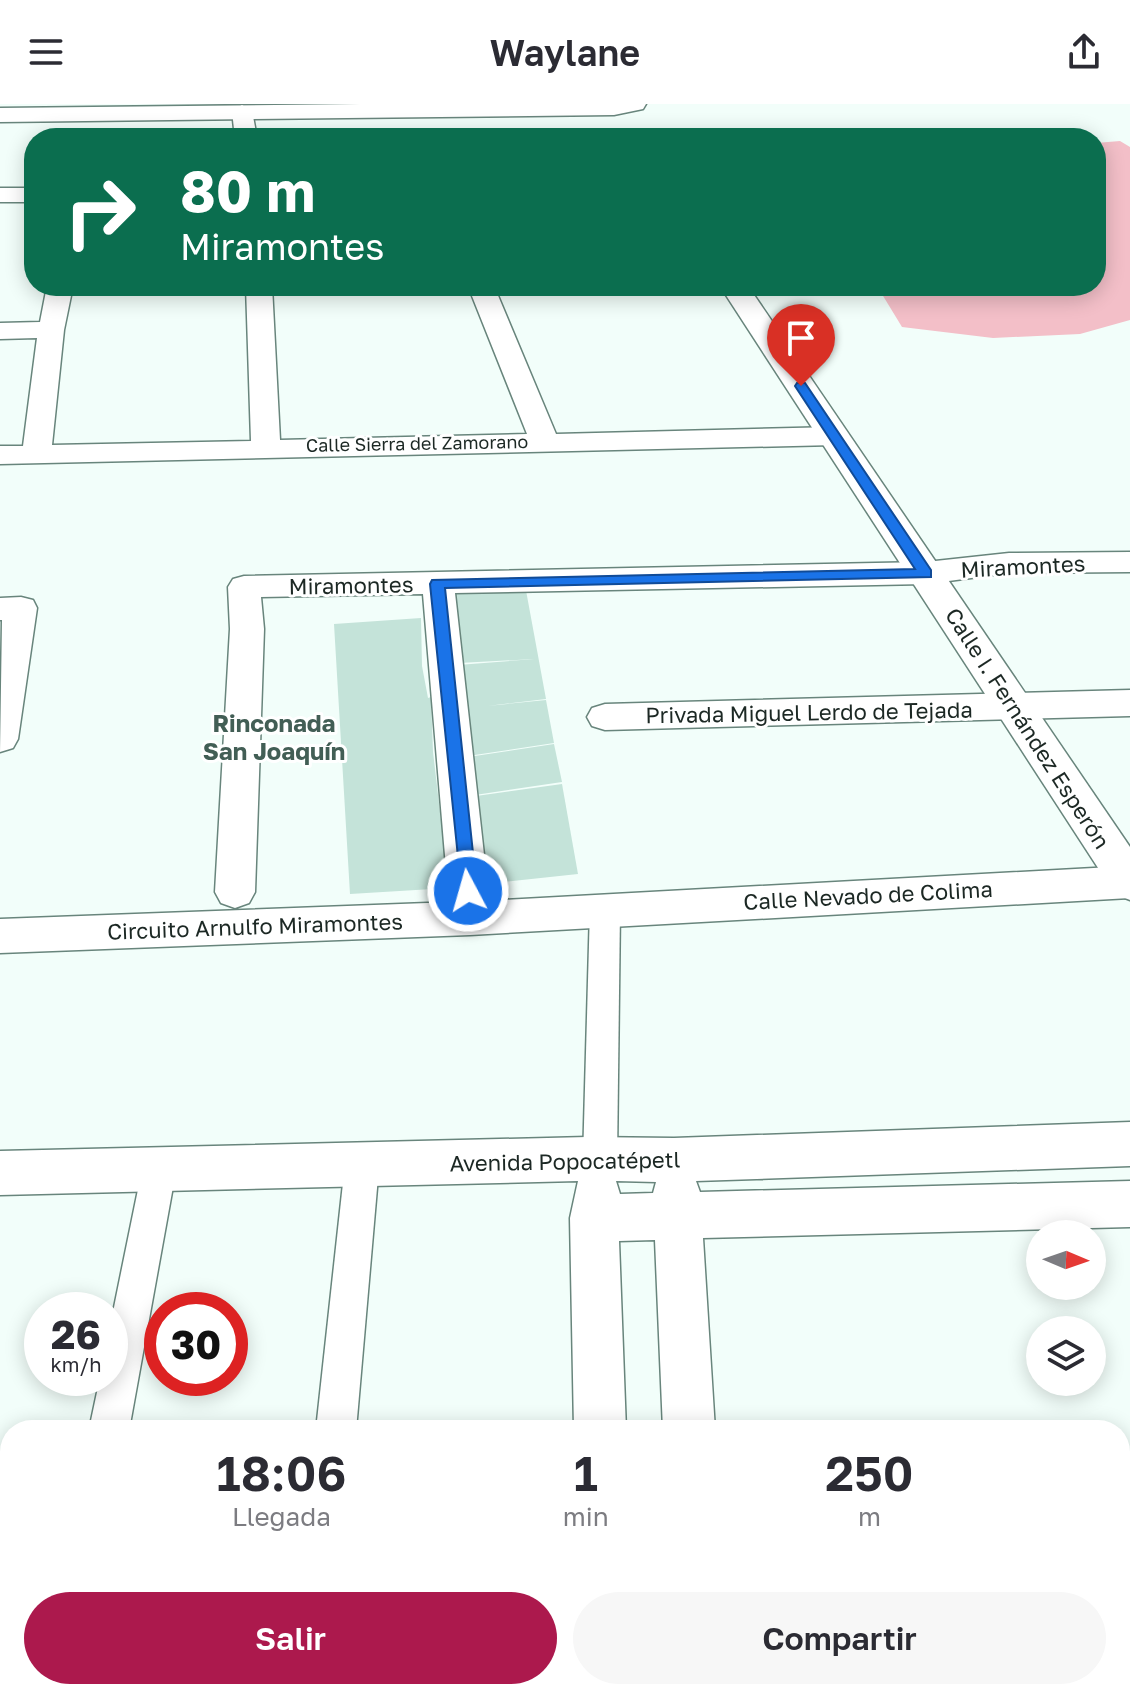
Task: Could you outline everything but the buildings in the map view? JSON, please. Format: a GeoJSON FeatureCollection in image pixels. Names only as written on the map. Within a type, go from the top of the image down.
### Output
{"type":"FeatureCollection","features":[{"type":"Feature","properties":{"kind":"street"},"geometry":{"type":"LineString","coordinates":[[0,115],[74,110],[242,111],[620,105],[627,128]]}},
{"type":"Feature","properties":{"kind":"street"},"geometry":{"type":"LineString","coordinates":[[242,111],[245,128]]}},
{"type":"Feature","properties":{"kind":"street"},"geometry":{"type":"LineString","coordinates":[[0,195],[24,195]]}},
{"type":"Feature","properties":{"kind":"street"},"geometry":{"type":"LineString","coordinates":[[36,454],[58,296]]}},
{"type":"Feature","properties":{"kind":"street"},"geometry":{"type":"LineString","coordinates":[[259,296],[266,447]]}},
{"type":"Feature","properties":{"kind":"street"},"geometry":{"type":"LineString","coordinates":[[485,296],[544,440]]}},
{"type":"Feature","properties":{"kind":"street","name":"Calle I. Fernández Esperón"},"geometry":{"type":"LineString","coordinates":[[741,296],[1130,882]]}},
{"type":"Feature","properties":{"kind":"street"},"geometry":{"type":"LineString","coordinates":[[0,331],[51,330]]}},
{"type":"Feature","properties":{"kind":"street","name":"Calle Sierra del Zamorano"},"geometry":{"type":"LineString","coordinates":[[0,455],[544,440],[835,436]]}},
{"type":"Feature","properties":{"kind":"street","name":"Miramontes"},"geometry":{"type":"LineString","coordinates":[[235,892],[247,629],[244,587],[926,573],[1009,563],[1130,562]]}},
{"type":"Feature","properties":{"kind":"street"},"geometry":{"type":"LineString","coordinates":[[438,584],[468,891]]}},
{"type":"Feature","properties":{"kind":"street"},"geometry":{"type":"LineString","coordinates":[[0,739],[10,608]]}},
{"type":"Feature","properties":{"kind":"street","name":"Privada Miguel Lerdo de Tejada"},"geometry":{"type":"LineString","coordinates":[[605,717],[1130,703]]}},
{"type":"Feature","properties":{"kind":"street","name":"Calle Nevado de Colima"},"geometry":{"type":"LineString","coordinates":[[605,909],[1130,882]]}},
{"type":"Feature","properties":{"kind":"street"},"geometry":{"type":"LineString","coordinates":[[600,1420],[594,1218],[600,1160],[605,909]]}},
{"type":"Feature","properties":{"kind":"street","name":"Circuito Arnulfo Miramontes"},"geometry":{"type":"LineString","coordinates":[[0,936],[470,918],[605,909]]}},
{"type":"Feature","properties":{"kind":"street","name":"Avenida Popocatépetl"},"geometry":{"type":"LineString","coordinates":[[0,1173],[674,1160],[1130,1144]]}},
{"type":"Feature","properties":{"kind":"street"},"geometry":{"type":"LineString","coordinates":[[674,1160],[688,1420]]}},
{"type":"Feature","properties":{"kind":"street"},"geometry":{"type":"LineString","coordinates":[[337,1420],[362,1165]]}},
{"type":"Feature","properties":{"kind":"street"},"geometry":{"type":"LineString","coordinates":[[111,1420],[159,1170]]}},
{"type":"Feature","properties":{"kind":"street"},"geometry":{"type":"LineString","coordinates":[[594,1218],[1130,1204]]}},
{"type":"Feature","properties":{"kind":"shaded area"},"geometry":{"type":"Polygon","coordinates":[[[1120,141],[1130,147],[1130,320],[1080,334],[993,338],[902,327],[883,296],[1106,296],[1106,142],[1120,141]]]}},
{"type":"Feature","properties":{"kind":"district","name":"Rinconada San Joaquín"},"geometry":{"type":"Point","coordinates":[274,736]}},
{"type":"Feature","properties":{"kind":"route"},"geometry":{"type":"LineString","coordinates":[[468,891],[438,584],[926,573],[801,386]]}}]}
